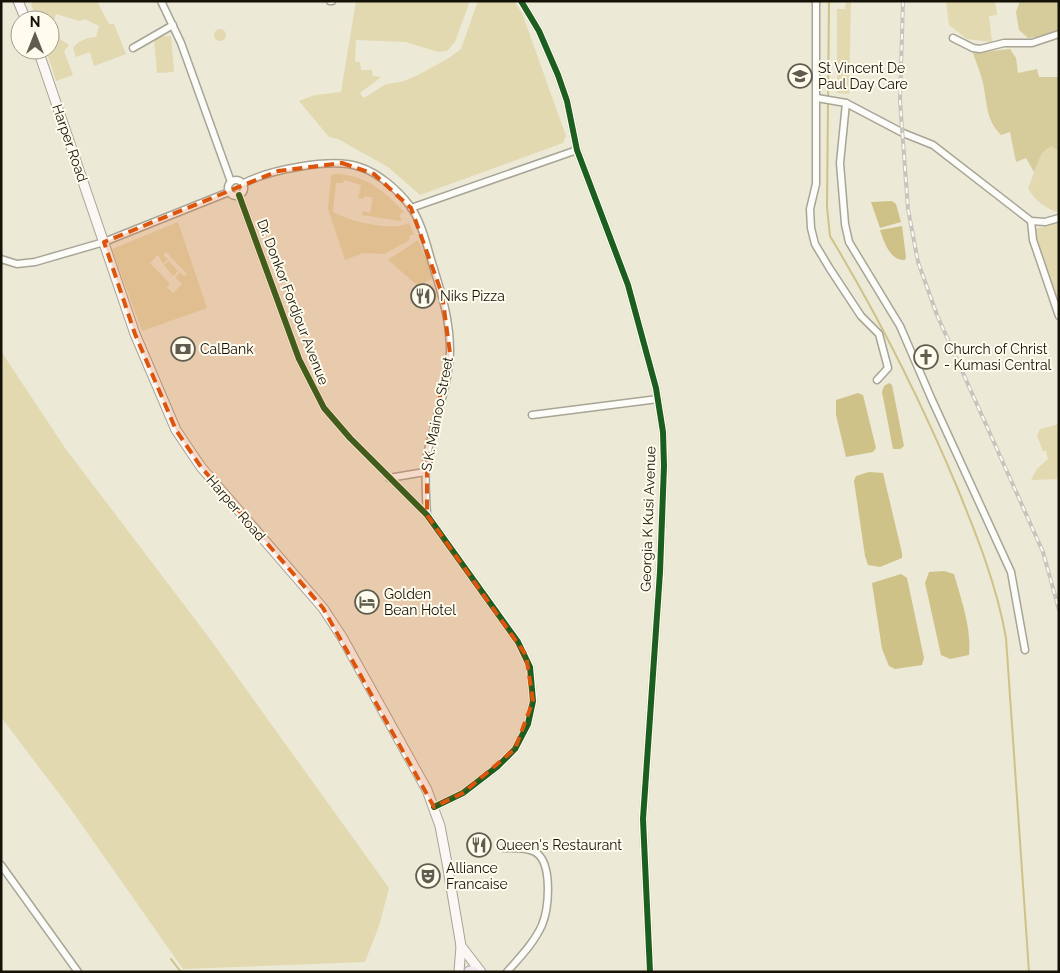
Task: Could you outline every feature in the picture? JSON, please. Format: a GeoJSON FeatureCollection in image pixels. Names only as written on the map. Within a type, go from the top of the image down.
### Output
{"type":"FeatureCollection","features":[{"type":"Feature","properties":{"kind":"main road","name":"Harper Road"},"geometry":{"type":"LineString","coordinates":[[41,60],[135,334],[176,430],[200,467],[323,608],[350,651],[434,808],[440,826],[461,946],[459,972]]}},
{"type":"Feature","properties":{"kind":"main road","name":"Harper Road"},"geometry":{"type":"LineString","coordinates":[[461,946],[481,972]]}},
{"type":"Feature","properties":{"kind":"street"},"geometry":{"type":"LineString","coordinates":[[162,1],[173,25],[231,182]]}},
{"type":"Feature","properties":{"kind":"street","name":"Georgia K Kusi Avenue"},"geometry":{"type":"LineString","coordinates":[[521,1],[539,31],[558,76],[567,101],[577,150],[631,294],[658,399],[663,432],[664,466],[660,572],[644,819],[650,972]]}},
{"type":"Feature","properties":{"kind":"street"},"geometry":{"type":"LineString","coordinates":[[816,1],[820,98],[816,184],[810,210],[811,228],[815,244],[830,269],[861,316],[873,325],[883,341],[888,368],[877,380]]}},
{"type":"Feature","properties":{"kind":"street"},"geometry":{"type":"LineString","coordinates":[[133,48],[173,25]]}},
{"type":"Feature","properties":{"kind":"street"},"geometry":{"type":"LineString","coordinates":[[953,38],[980,50],[1004,43],[1032,43],[1059,34]]}},
{"type":"Feature","properties":{"kind":"street"},"geometry":{"type":"LineString","coordinates":[[820,98],[846,103],[903,133],[933,145],[1031,221],[1045,222],[1059,218]]}},
{"type":"Feature","properties":{"kind":"street"},"geometry":{"type":"LineString","coordinates":[[846,103],[840,163],[844,215],[849,242],[900,326],[1008,565],[1020,611],[1025,650]]}},
{"type":"Feature","properties":{"kind":"street"},"geometry":{"type":"LineString","coordinates":[[411,208],[577,150]]}},
{"type":"Feature","properties":{"kind":"street","name":"S.K. Mainoo Street"},"geometry":{"type":"LineString","coordinates":[[242,184],[278,171],[342,163],[360,167],[374,174],[398,192],[411,208],[442,294],[450,353],[425,472],[427,515]]}},
{"type":"Feature","properties":{"kind":"street"},"geometry":{"type":"LineString","coordinates":[[236,180],[242,184],[242,192],[238,195],[232,195],[229,192],[228,187],[231,182],[236,180]]}},
{"type":"Feature","properties":{"kind":"street"},"geometry":{"type":"LineString","coordinates":[[1,259],[17,264],[29,263],[104,242],[229,192]]}},
{"type":"Feature","properties":{"kind":"street","name":"Dr. Donkor Fordjour Avenue"},"geometry":{"type":"LineString","coordinates":[[238,195],[296,351],[315,394],[324,408],[346,433],[427,515],[518,642],[530,667],[533,695],[528,724],[515,749],[498,766],[463,793],[434,808]]}},
{"type":"Feature","properties":{"kind":"street"},"geometry":{"type":"LineString","coordinates":[[1031,221],[1033,240],[1059,316]]}},
{"type":"Feature","properties":{"kind":"street"},"geometry":{"type":"LineString","coordinates":[[532,415],[658,399]]}},
{"type":"Feature","properties":{"kind":"street"},"geometry":{"type":"LineString","coordinates":[[389,478],[425,472]]}},
{"type":"Feature","properties":{"kind":"street"},"geometry":{"type":"LineString","coordinates":[[504,848],[534,851],[540,856],[547,873],[547,906],[542,924],[531,943],[507,972]]}},
{"type":"Feature","properties":{"kind":"street"},"geometry":{"type":"LineString","coordinates":[[1,865],[78,972]]}},
{"type":"Feature","properties":{"kind":"highlighted area"},"geometry":{"type":"Polygon","coordinates":[[[342,163],[374,174],[411,208],[442,294],[450,353],[427,456],[427,515],[526,655],[533,701],[515,749],[463,793],[434,807],[323,608],[201,467],[176,430],[135,334],[104,242],[278,171],[342,163]]]}},
{"type":"Feature","properties":{"kind":"shaded area"},"geometry":{"type":"Polygon","coordinates":[[[34,1],[97,1],[109,24],[114,24],[126,54],[94,66],[90,52],[76,57],[73,48],[83,40],[96,37],[99,26],[85,19],[79,21],[60,15],[60,10],[33,10],[31,4],[34,1]]]}},
{"type":"Feature","properties":{"kind":"shaded area"},"geometry":{"type":"Polygon","coordinates":[[[356,1],[470,1],[455,42],[447,51],[438,52],[406,42],[356,40],[355,62],[360,62],[361,70],[372,70],[373,76],[381,77],[360,93],[364,98],[386,84],[401,82],[416,76],[449,58],[461,49],[478,1],[514,1],[522,13],[566,136],[563,143],[420,195],[388,167],[338,139],[329,137],[299,101],[315,95],[341,92],[356,1]]]}},
{"type":"Feature","properties":{"kind":"shaded area"},"geometry":{"type":"Polygon","coordinates":[[[846,1],[851,1],[849,94],[837,93],[837,9],[845,9],[846,1]]]}},
{"type":"Feature","properties":{"kind":"shaded area"},"geometry":{"type":"Polygon","coordinates":[[[946,1],[995,1],[997,15],[989,16],[992,42],[967,39],[949,25],[946,1]]]}},
{"type":"Feature","properties":{"kind":"shaded area"},"geometry":{"type":"Polygon","coordinates":[[[1020,1],[1059,1],[1059,29],[1046,36],[1028,38],[1019,30],[1016,12],[1020,1]]]}},
{"type":"Feature","properties":{"kind":"shaded area"},"geometry":{"type":"Polygon","coordinates":[[[222,29],[225,30],[225,40],[218,41],[215,40],[214,33],[215,30],[222,29]]]}},
{"type":"Feature","properties":{"kind":"shaded area"},"geometry":{"type":"Polygon","coordinates":[[[171,36],[174,72],[157,73],[154,37],[171,36]]]}},
{"type":"Feature","properties":{"kind":"shaded area"},"geometry":{"type":"Polygon","coordinates":[[[60,39],[69,45],[64,51],[73,75],[56,81],[49,60],[60,60],[60,39]]]}},
{"type":"Feature","properties":{"kind":"shaded area"},"geometry":{"type":"Polygon","coordinates":[[[1010,49],[1016,58],[1018,73],[1037,69],[1039,77],[1059,77],[1059,151],[1051,146],[1042,153],[1034,172],[1026,158],[1016,162],[1010,132],[1001,135],[996,130],[988,113],[982,79],[973,53],[1010,49]]]}},
{"type":"Feature","properties":{"kind":"shaded area"},"geometry":{"type":"Polygon","coordinates":[[[1051,146],[1059,151],[1059,213],[1041,204],[1028,188],[1042,153],[1051,146]]]}},
{"type":"Feature","properties":{"kind":"shaded area"},"geometry":{"type":"Polygon","coordinates":[[[331,175],[356,177],[374,186],[389,197],[404,212],[399,215],[402,220],[400,221],[362,215],[363,211],[370,213],[373,198],[365,196],[363,199],[358,198],[361,185],[344,180],[343,183],[336,183],[333,212],[349,219],[382,226],[409,223],[414,234],[409,236],[410,240],[384,254],[363,253],[345,260],[328,209],[331,175]]]}},
{"type":"Feature","properties":{"kind":"shaded area"},"geometry":{"type":"Polygon","coordinates":[[[892,201],[896,204],[901,222],[880,228],[871,202],[892,201]]]}},
{"type":"Feature","properties":{"kind":"shaded area"},"geometry":{"type":"Polygon","coordinates":[[[178,222],[207,308],[142,331],[112,249],[178,222]],[[166,252],[163,255],[168,259],[163,264],[158,255],[150,263],[170,284],[167,287],[173,293],[182,284],[175,277],[180,272],[184,276],[187,274],[166,252]]]}},
{"type":"Feature","properties":{"kind":"shaded area"},"geometry":{"type":"Polygon","coordinates":[[[1059,223],[1059,309],[1034,229],[1059,223]]]}},
{"type":"Feature","properties":{"kind":"shaded area"},"geometry":{"type":"Polygon","coordinates":[[[902,226],[905,260],[895,257],[888,250],[880,230],[902,226]]]}},
{"type":"Feature","properties":{"kind":"shaded area"},"geometry":{"type":"Polygon","coordinates":[[[418,240],[434,278],[418,286],[388,260],[418,240]]]}},
{"type":"Feature","properties":{"kind":"shaded area"},"geometry":{"type":"Polygon","coordinates":[[[169,261],[178,271],[173,276],[164,265],[169,261]]]}},
{"type":"Feature","properties":{"kind":"shaded area"},"geometry":{"type":"Polygon","coordinates":[[[1,351],[65,448],[207,635],[389,888],[379,926],[365,962],[183,969],[70,808],[1,717],[1,351]]]}},
{"type":"Feature","properties":{"kind":"shaded area"},"geometry":{"type":"Polygon","coordinates":[[[889,383],[892,385],[904,446],[900,449],[893,449],[882,392],[884,386],[889,383]]]}},
{"type":"Feature","properties":{"kind":"shaded area"},"geometry":{"type":"Polygon","coordinates":[[[858,393],[863,395],[876,448],[873,452],[846,457],[836,415],[836,400],[858,393]]]}},
{"type":"Feature","properties":{"kind":"shaded area"},"geometry":{"type":"Polygon","coordinates":[[[1059,424],[1059,479],[1031,480],[1036,470],[1048,459],[1046,451],[1043,451],[1037,436],[1040,429],[1059,424]]]}},
{"type":"Feature","properties":{"kind":"shaded area"},"geometry":{"type":"Polygon","coordinates":[[[869,472],[883,473],[902,553],[902,558],[880,567],[868,565],[865,556],[854,481],[856,476],[869,472]]]}},
{"type":"Feature","properties":{"kind":"shaded area"},"geometry":{"type":"Polygon","coordinates":[[[944,571],[954,574],[965,614],[970,645],[969,655],[950,659],[941,655],[925,583],[929,572],[944,571]]]}},
{"type":"Feature","properties":{"kind":"shaded area"},"geometry":{"type":"Polygon","coordinates":[[[901,574],[907,578],[924,658],[922,665],[895,669],[889,666],[882,649],[872,583],[901,574]]]}},
{"type":"Feature","properties":{"kind":"waterway"},"geometry":{"type":"LineString","coordinates":[[829,1],[827,207],[830,236],[882,328],[929,423],[972,524],[986,561],[997,599],[1006,638],[1029,972]]}},
{"type":"Feature","properties":{"kind":"waterway"},"geometry":{"type":"LineString","coordinates":[[171,959],[181,972]]}},
{"type":"Feature","properties":{"kind":"railway"},"geometry":{"type":"LineString","coordinates":[[903,1],[900,101],[908,209],[918,262],[937,315],[1043,552],[1059,610]]}},
{"type":"Feature","properties":{"kind":"cycle path"},"geometry":{"type":"LineString","coordinates":[[521,1],[539,31],[558,75],[567,101],[577,150],[628,285],[656,388],[663,432],[664,466],[660,572],[643,819],[650,972]]}},
{"type":"Feature","properties":{"kind":"cycle path"},"geometry":{"type":"LineString","coordinates":[[239,195],[299,359],[324,408],[350,438],[427,515],[518,642],[530,667],[533,701],[528,724],[515,749],[498,766],[463,793],[434,807]]}},
{"type":"Feature","properties":{"kind":"place","name":"St Vincent De Paul Day Care"},"geometry":{"type":"Point","coordinates":[800,76]}},
{"type":"Feature","properties":{"kind":"place","name":"Niks Pizza"},"geometry":{"type":"Point","coordinates":[423,296]}},
{"type":"Feature","properties":{"kind":"place","name":"CalBank"},"geometry":{"type":"Point","coordinates":[183,349]}},
{"type":"Feature","properties":{"kind":"place","name":"Church of Christ - Kumasi Central"},"geometry":{"type":"Point","coordinates":[926,357]}},
{"type":"Feature","properties":{"kind":"place","name":"Golden Bean Hotel"},"geometry":{"type":"Point","coordinates":[367,602]}},
{"type":"Feature","properties":{"kind":"place","name":"Queen's Restaurant"},"geometry":{"type":"Point","coordinates":[479,845]}},
{"type":"Feature","properties":{"kind":"place","name":"Alliance Francaise"},"geometry":{"type":"Point","coordinates":[428,876]}}]}
